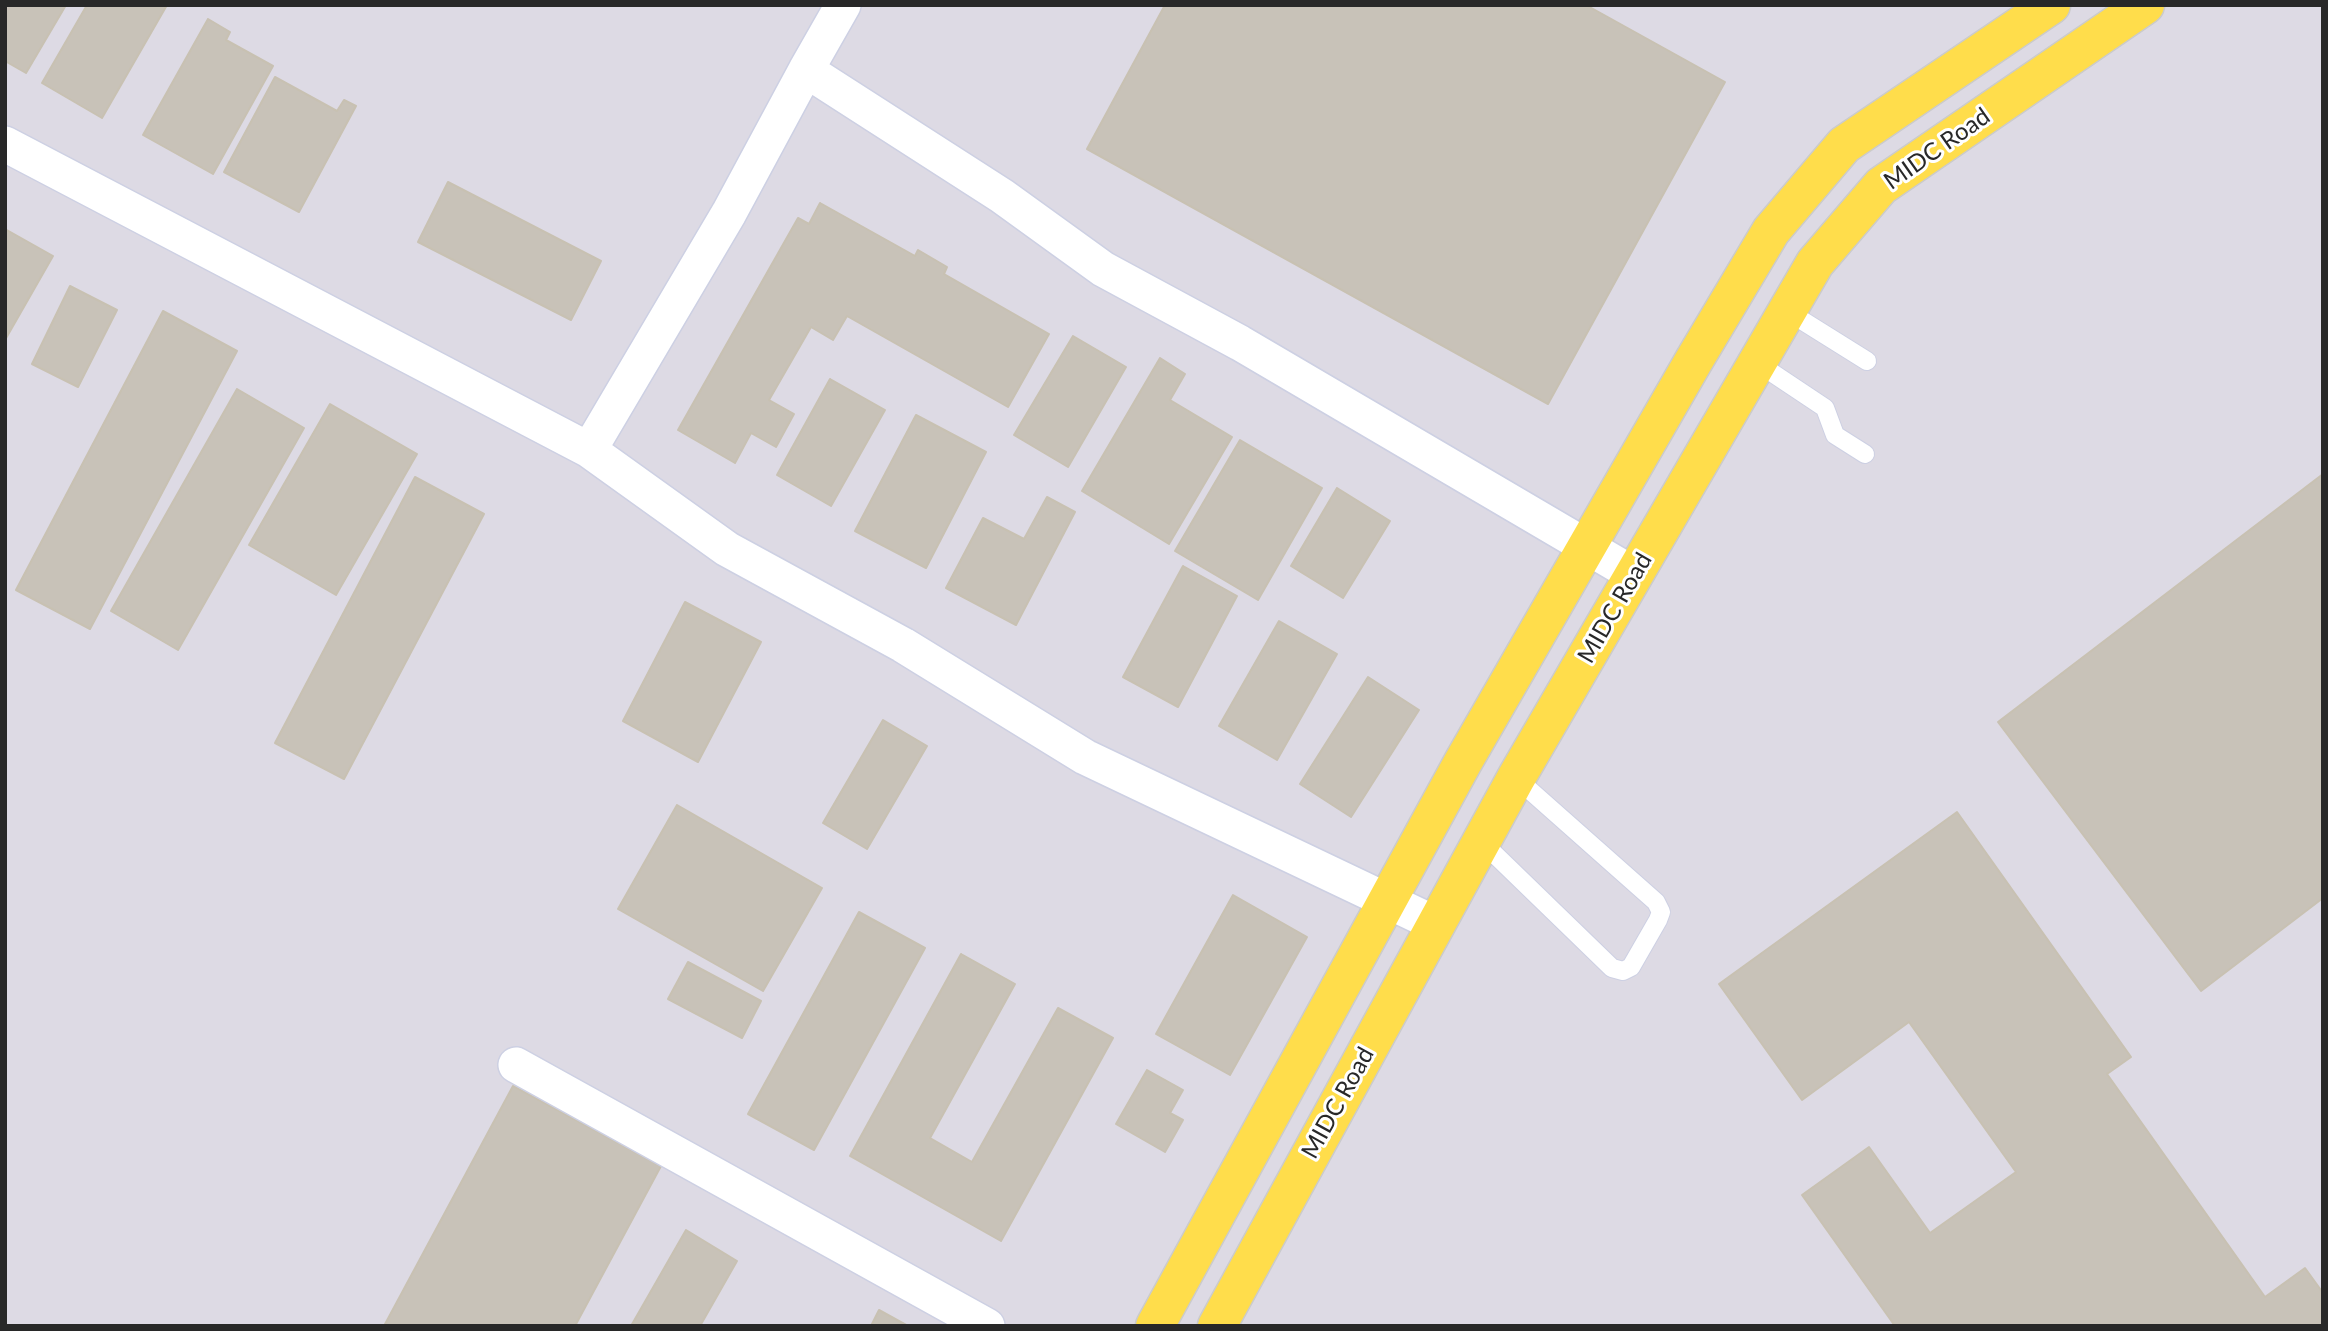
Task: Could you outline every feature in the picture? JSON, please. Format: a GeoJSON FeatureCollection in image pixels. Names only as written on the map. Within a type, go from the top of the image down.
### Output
{"type":"FeatureCollection","features":[{"type":"Feature","properties":{"kind":"main road"},"geometry":{"type":"LineString","coordinates":[[1155,1326],[1464,762],[1707,338],[1771,232],[1844,145],[2051,5]]}},
{"type":"Feature","properties":{"kind":"main road","name":"MIDC Road"},"geometry":{"type":"LineString","coordinates":[[1217,1326],[1516,778],[1815,263],[1881,186],[2145,5]]}},
{"type":"Feature","properties":{"kind":"street"},"geometry":{"type":"LineString","coordinates":[[589,450],[729,213],[843,5]]}},
{"type":"Feature","properties":{"kind":"street"},"geometry":{"type":"LineString","coordinates":[[806,70],[1002,196],[1103,269],[1240,342],[1635,575]]}},
{"type":"Feature","properties":{"kind":"street"},"geometry":{"type":"LineString","coordinates":[[5,144],[589,450],[727,549],[903,645],[1085,757],[1436,924]]}},
{"type":"Feature","properties":{"kind":"street"},"geometry":{"type":"LineString","coordinates":[[516,1065],[987,1326]]}},
{"type":"Feature","properties":{"kind":"lane"},"geometry":{"type":"LineString","coordinates":[[1787,311],[1867,361]]}},
{"type":"Feature","properties":{"kind":"lane"},"geometry":{"type":"LineString","coordinates":[[1756,362],[1825,408],[1835,435],[1865,454]]}},
{"type":"Feature","properties":{"kind":"lane"},"geometry":{"type":"LineString","coordinates":[[1482,842],[1612,968],[1623,971],[1631,967],[1658,920],[1661,912],[1656,902],[1516,778]]}},
{"type":"Feature","properties":{"kind":"shaded area"},"geometry":{"type":"Polygon","coordinates":[[[5,5],[2323,5],[2323,1326],[5,1326],[5,5]]]}},
{"type":"Feature","properties":{"kind":"building"},"geometry":{"type":"Polygon","coordinates":[[[5,5],[66,5],[26,73],[5,61],[5,5]]]}},
{"type":"Feature","properties":{"kind":"building"},"geometry":{"type":"Polygon","coordinates":[[[87,5],[167,5],[102,118],[42,83],[87,5]]]}},
{"type":"Feature","properties":{"kind":"building"},"geometry":{"type":"Polygon","coordinates":[[[1165,5],[1586,5],[1725,82],[1548,404],[1087,149],[1165,5]]]}},
{"type":"Feature","properties":{"kind":"building"},"geometry":{"type":"Polygon","coordinates":[[[208,19],[230,32],[226,40],[273,66],[213,174],[143,135],[208,19]]]}},
{"type":"Feature","properties":{"kind":"building"},"geometry":{"type":"Polygon","coordinates":[[[275,77],[337,111],[344,100],[356,106],[299,212],[224,172],[275,77]]]}},
{"type":"Feature","properties":{"kind":"building"},"geometry":{"type":"Polygon","coordinates":[[[448,182],[601,261],[571,320],[418,242],[448,182]]]}},
{"type":"Feature","properties":{"kind":"building"},"geometry":{"type":"Polygon","coordinates":[[[820,203],[915,256],[918,250],[947,267],[944,274],[1049,334],[1008,407],[847,316],[833,340],[811,327],[769,400],[794,414],[776,447],[751,433],[735,463],[678,430],[798,218],[809,224],[820,203]]]}},
{"type":"Feature","properties":{"kind":"building"},"geometry":{"type":"Polygon","coordinates":[[[5,229],[53,256],[5,340],[5,229]]]}},
{"type":"Feature","properties":{"kind":"building"},"geometry":{"type":"Polygon","coordinates":[[[70,286],[117,310],[78,387],[32,364],[70,286]]]}},
{"type":"Feature","properties":{"kind":"building"},"geometry":{"type":"Polygon","coordinates":[[[163,311],[237,351],[90,629],[16,590],[163,311]]]}},
{"type":"Feature","properties":{"kind":"building"},"geometry":{"type":"Polygon","coordinates":[[[1073,336],[1126,367],[1068,467],[1014,435],[1073,336]]]}},
{"type":"Feature","properties":{"kind":"building"},"geometry":{"type":"Polygon","coordinates":[[[1160,358],[1185,374],[1170,400],[1232,437],[1169,544],[1082,491],[1160,358]]]}},
{"type":"Feature","properties":{"kind":"building"},"geometry":{"type":"Polygon","coordinates":[[[830,379],[885,410],[831,506],[777,475],[830,379]]]}},
{"type":"Feature","properties":{"kind":"building"},"geometry":{"type":"Polygon","coordinates":[[[237,389],[304,428],[178,650],[111,611],[237,389]]]}},
{"type":"Feature","properties":{"kind":"building"},"geometry":{"type":"Polygon","coordinates":[[[330,404],[417,454],[336,595],[249,545],[330,404]]]}},
{"type":"Feature","properties":{"kind":"building"},"geometry":{"type":"Polygon","coordinates":[[[916,415],[986,452],[926,568],[855,531],[916,415]]]}},
{"type":"Feature","properties":{"kind":"building"},"geometry":{"type":"Polygon","coordinates":[[[1240,440],[1322,488],[1258,600],[1175,551],[1240,440]]]}},
{"type":"Feature","properties":{"kind":"building"},"geometry":{"type":"Polygon","coordinates":[[[2323,474],[2323,898],[2201,991],[1998,722],[2323,474]]]}},
{"type":"Feature","properties":{"kind":"building"},"geometry":{"type":"Polygon","coordinates":[[[415,477],[484,514],[344,779],[275,743],[415,477]]]}},
{"type":"Feature","properties":{"kind":"building"},"geometry":{"type":"Polygon","coordinates":[[[1337,488],[1390,521],[1343,598],[1291,566],[1337,488]]]}},
{"type":"Feature","properties":{"kind":"building"},"geometry":{"type":"Polygon","coordinates":[[[1047,497],[1075,512],[1016,625],[946,588],[983,518],[1024,539],[1047,497]]]}},
{"type":"Feature","properties":{"kind":"building"},"geometry":{"type":"Polygon","coordinates":[[[1183,566],[1237,596],[1178,707],[1123,677],[1183,566]]]}},
{"type":"Feature","properties":{"kind":"building"},"geometry":{"type":"Polygon","coordinates":[[[685,602],[761,642],[698,762],[623,721],[685,602]]]}},
{"type":"Feature","properties":{"kind":"building"},"geometry":{"type":"Polygon","coordinates":[[[1279,621],[1337,654],[1277,760],[1219,726],[1279,621]]]}},
{"type":"Feature","properties":{"kind":"building"},"geometry":{"type":"Polygon","coordinates":[[[1368,677],[1419,710],[1351,817],[1300,784],[1368,677]]]}},
{"type":"Feature","properties":{"kind":"building"},"geometry":{"type":"Polygon","coordinates":[[[883,720],[927,746],[867,849],[823,823],[883,720]]]}},
{"type":"Feature","properties":{"kind":"building"},"geometry":{"type":"Polygon","coordinates":[[[677,805],[822,888],[763,991],[618,909],[677,805]]]}},
{"type":"Feature","properties":{"kind":"building"},"geometry":{"type":"Polygon","coordinates":[[[1957,812],[2131,1057],[2107,1074],[2265,1297],[2305,1268],[2323,1293],[2323,1326],[1895,1326],[1802,1195],[1869,1147],[1930,1233],[2016,1172],[1909,1022],[1802,1100],[1719,984],[1957,812]]]}},
{"type":"Feature","properties":{"kind":"building"},"geometry":{"type":"Polygon","coordinates":[[[1233,895],[1307,937],[1230,1075],[1156,1034],[1233,895]]]}},
{"type":"Feature","properties":{"kind":"building"},"geometry":{"type":"Polygon","coordinates":[[[859,912],[925,948],[814,1150],[748,1114],[859,912]]]}},
{"type":"Feature","properties":{"kind":"building"},"geometry":{"type":"Polygon","coordinates":[[[961,954],[1015,984],[930,1138],[972,1162],[1058,1008],[1113,1038],[1001,1241],[850,1156],[961,954]]]}},
{"type":"Feature","properties":{"kind":"building"},"geometry":{"type":"Polygon","coordinates":[[[688,962],[761,1001],[742,1038],[668,999],[688,962]]]}},
{"type":"Feature","properties":{"kind":"building"},"geometry":{"type":"Polygon","coordinates":[[[1147,1070],[1183,1090],[1170,1113],[1183,1120],[1165,1152],[1116,1124],[1147,1070]]]}},
{"type":"Feature","properties":{"kind":"building"},"geometry":{"type":"Polygon","coordinates":[[[513,1086],[661,1166],[575,1326],[384,1326],[513,1086]]]}},
{"type":"Feature","properties":{"kind":"building"},"geometry":{"type":"Polygon","coordinates":[[[686,1230],[737,1261],[700,1326],[631,1326],[686,1230]]]}},
{"type":"Feature","properties":{"kind":"building"},"geometry":{"type":"Polygon","coordinates":[[[879,1310],[908,1326],[871,1326],[879,1310]]]}}]}
